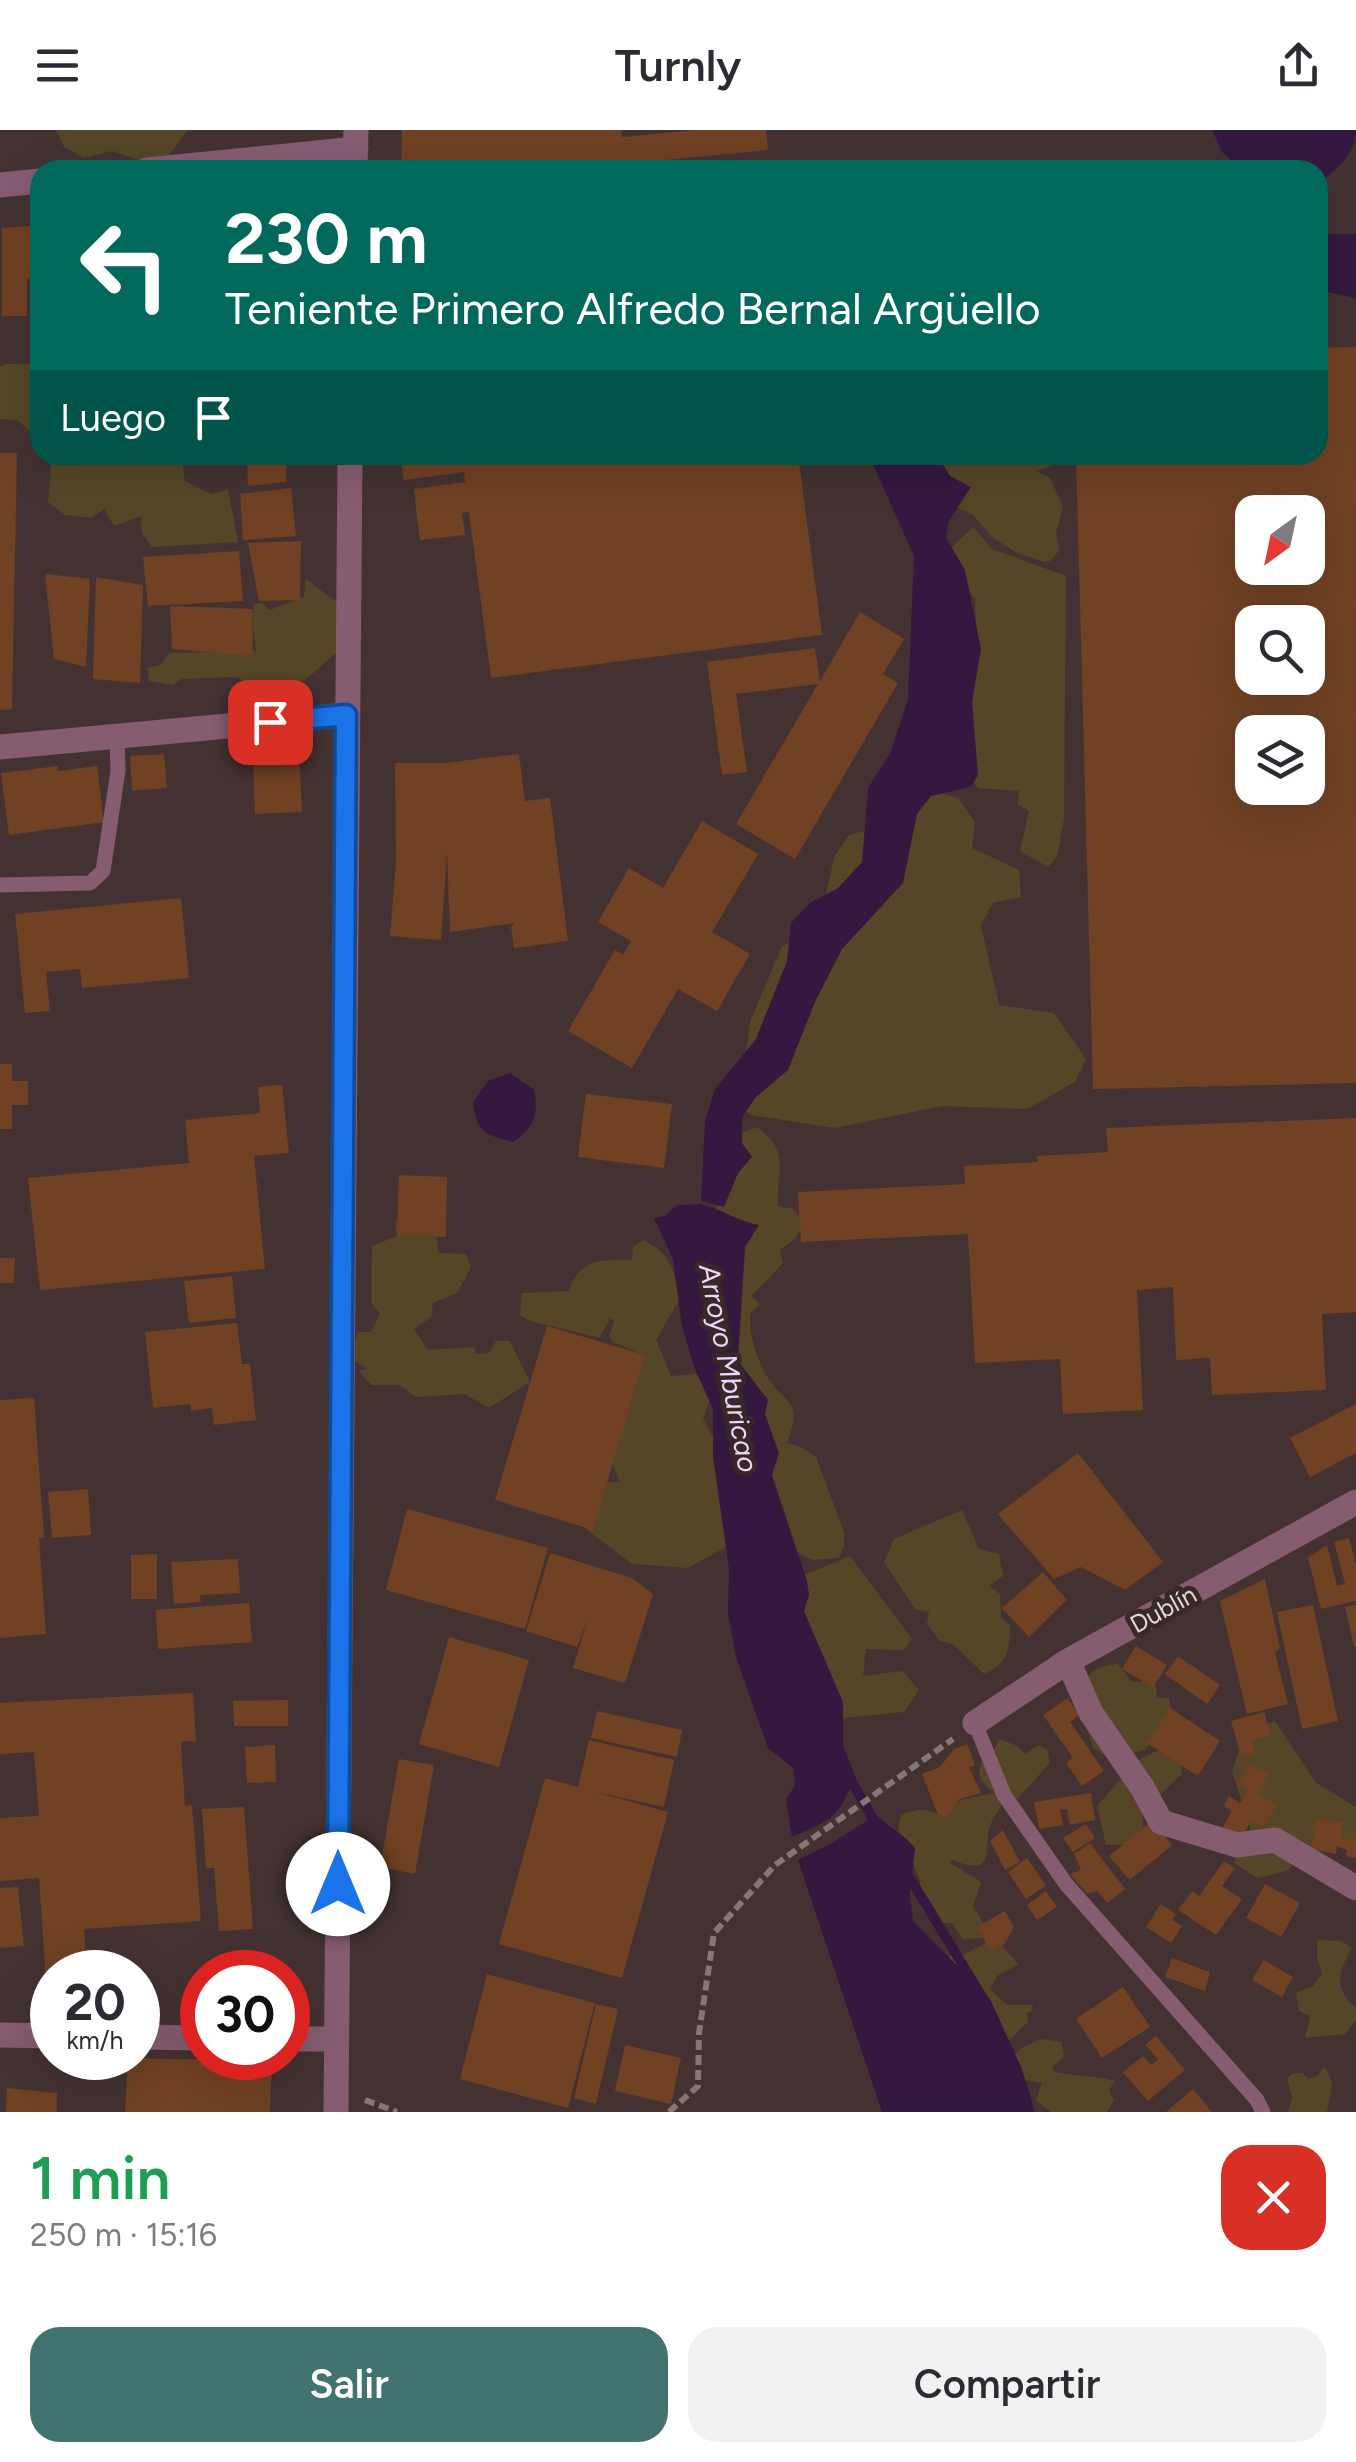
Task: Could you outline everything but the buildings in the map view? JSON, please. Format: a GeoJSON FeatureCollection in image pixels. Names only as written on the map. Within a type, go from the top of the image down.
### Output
{"type":"FeatureCollection","features":[{"type":"Feature","properties":{"kind":"street"},"geometry":{"type":"LineString","coordinates":[[252,160],[356,150]]}},
{"type":"Feature","properties":{"kind":"street"},"geometry":{"type":"LineString","coordinates":[[0,185],[30,182]]}},
{"type":"Feature","properties":{"kind":"street"},"geometry":{"type":"LineString","coordinates":[[336,2112],[350,465]]}},
{"type":"Feature","properties":{"kind":"street"},"geometry":{"type":"LineString","coordinates":[[0,748],[346,715]]}},
{"type":"Feature","properties":{"kind":"street","name":"Dublín"},"geometry":{"type":"LineString","coordinates":[[974,1723],[1068,1662],[1356,1502]]}},
{"type":"Feature","properties":{"kind":"street"},"geometry":{"type":"LineString","coordinates":[[1068,1662],[1091,1713],[1161,1822],[1237,1844],[1275,1840],[1356,1888]]}},
{"type":"Feature","properties":{"kind":"street"},"geometry":{"type":"LineString","coordinates":[[0,2035],[30,2036]]}},
{"type":"Feature","properties":{"kind":"street"},"geometry":{"type":"LineString","coordinates":[[310,2039],[336,2040]]}},
{"type":"Feature","properties":{"kind":"lane"},"geometry":{"type":"LineString","coordinates":[[0,885],[90,883],[104,871],[118,771],[117,736]]}},
{"type":"Feature","properties":{"kind":"lane"},"geometry":{"type":"LineString","coordinates":[[974,1723],[1004,1795],[1066,1884],[1264,2112]]}},
{"type":"Feature","properties":{"kind":"path"},"geometry":{"type":"LineString","coordinates":[[669,2112],[698,2086],[699,2033],[714,1933],[775,1865],[880,1794],[974,1723]]}},
{"type":"Feature","properties":{"kind":"shaded area"},"geometry":{"type":"Polygon","coordinates":[[[56,130],[188,130],[163,160],[138,160],[112,151],[84,158],[64,147],[56,130]]]}},
{"type":"Feature","properties":{"kind":"shaded area"},"geometry":{"type":"Polygon","coordinates":[[[30,364],[30,431],[17,420],[0,419],[0,367],[30,364]]]}},
{"type":"Feature","properties":{"kind":"shaded area"},"geometry":{"type":"Polygon","coordinates":[[[51,465],[183,465],[185,481],[211,494],[228,490],[238,542],[152,547],[142,533],[141,516],[114,526],[104,509],[92,518],[65,515],[48,502],[51,465]]]}},
{"type":"Feature","properties":{"kind":"shaded area"},"geometry":{"type":"Polygon","coordinates":[[[924,465],[1051,465],[1036,471],[1050,478],[1063,507],[1056,533],[1059,551],[1050,561],[1043,562],[1015,552],[991,536],[972,514],[940,500],[924,465]]]}},
{"type":"Feature","properties":{"kind":"shaded area"},"geometry":{"type":"Polygon","coordinates":[[[973,527],[992,549],[1066,576],[1064,819],[1057,857],[1048,867],[1020,851],[1029,811],[1017,804],[1019,791],[978,788],[961,764],[977,670],[975,599],[944,555],[973,527]]]}},
{"type":"Feature","properties":{"kind":"shaded area"},"geometry":{"type":"Polygon","coordinates":[[[306,579],[344,603],[351,639],[281,698],[264,695],[237,677],[182,679],[173,685],[149,681],[147,668],[160,665],[170,653],[256,651],[254,604],[262,603],[270,610],[304,597],[306,579]]]}},
{"type":"Feature","properties":{"kind":"shaded area"},"geometry":{"type":"Polygon","coordinates":[[[908,784],[958,798],[975,822],[972,848],[1019,870],[1021,897],[993,903],[981,925],[999,1005],[1054,1013],[1086,1059],[1075,1082],[1027,1109],[942,1106],[835,1128],[751,1115],[732,1103],[743,1078],[750,1022],[782,946],[808,936],[823,910],[834,857],[849,835],[876,828],[908,784]]]}},
{"type":"Feature","properties":{"kind":"shaded area"},"geometry":{"type":"Polygon","coordinates":[[[756,1127],[767,1135],[778,1153],[778,1206],[793,1209],[804,1222],[796,1238],[780,1250],[783,1263],[751,1296],[760,1304],[750,1314],[752,1337],[766,1375],[793,1409],[787,1443],[816,1457],[844,1532],[839,1558],[812,1560],[793,1550],[691,1298],[717,1205],[728,1180],[729,1155],[742,1133],[756,1127]]]}},
{"type":"Feature","properties":{"kind":"shaded area"},"geometry":{"type":"Polygon","coordinates":[[[417,1208],[436,1227],[438,1253],[466,1254],[471,1267],[458,1292],[433,1303],[431,1317],[414,1329],[428,1350],[474,1347],[476,1354],[489,1353],[496,1341],[510,1341],[530,1382],[489,1408],[465,1394],[416,1397],[399,1385],[371,1385],[359,1371],[367,1368],[348,1358],[358,1332],[371,1332],[380,1314],[371,1302],[372,1246],[397,1236],[395,1222],[417,1208]]]}},
{"type":"Feature","properties":{"kind":"shaded area"},"geometry":{"type":"Polygon","coordinates":[[[643,1240],[660,1251],[670,1264],[680,1299],[656,1340],[671,1376],[696,1374],[712,1394],[703,1419],[731,1470],[733,1543],[688,1568],[632,1564],[586,1529],[586,1487],[599,1482],[620,1482],[608,1454],[640,1364],[639,1353],[613,1342],[609,1336],[614,1321],[610,1318],[599,1338],[520,1315],[522,1293],[569,1291],[585,1267],[602,1261],[632,1260],[633,1248],[643,1240]]]}},
{"type":"Feature","properties":{"kind":"shaded area"},"geometry":{"type":"Polygon","coordinates":[[[962,1510],[979,1549],[999,1554],[1003,1576],[989,1586],[1000,1594],[1001,1618],[1010,1625],[1006,1655],[998,1666],[984,1674],[953,1644],[940,1641],[927,1624],[929,1612],[915,1609],[884,1562],[894,1539],[962,1510]]]}},
{"type":"Feature","properties":{"kind":"shaded area"},"geometry":{"type":"Polygon","coordinates":[[[850,1556],[912,1639],[904,1650],[866,1649],[863,1676],[902,1671],[919,1690],[904,1712],[844,1718],[821,1742],[787,1582],[850,1556]]]}},
{"type":"Feature","properties":{"kind":"shaded area"},"geometry":{"type":"Polygon","coordinates":[[[1118,1664],[1132,1682],[1155,1682],[1157,1697],[1169,1698],[1172,1721],[1145,1750],[1109,1758],[1093,1748],[1075,1691],[1093,1672],[1118,1664]]]}},
{"type":"Feature","properties":{"kind":"shaded area"},"geometry":{"type":"Polygon","coordinates":[[[1275,1721],[1316,1783],[1356,1807],[1356,1847],[1344,1843],[1306,1851],[1287,1871],[1257,1878],[1233,1862],[1252,1835],[1232,1771],[1245,1733],[1275,1721]]]}},
{"type":"Feature","properties":{"kind":"shaded area"},"geometry":{"type":"Polygon","coordinates":[[[999,1739],[1025,1754],[1039,1745],[1048,1751],[1050,1763],[1017,1799],[1005,1800],[992,1821],[983,1862],[950,1863],[981,1882],[973,1906],[984,1924],[982,1938],[963,1939],[952,1923],[938,1922],[923,1911],[919,1878],[899,1836],[901,1815],[926,1810],[944,1816],[960,1800],[994,1793],[979,1773],[981,1762],[987,1767],[999,1739]]]}},
{"type":"Feature","properties":{"kind":"shaded area"},"geometry":{"type":"Polygon","coordinates":[[[1174,1742],[1180,1745],[1182,1774],[1142,1812],[1144,1840],[1137,1844],[1106,1845],[1097,1806],[1137,1761],[1174,1742]]]}},
{"type":"Feature","properties":{"kind":"shaded area"},"geometry":{"type":"Polygon","coordinates":[[[1002,1934],[1009,1938],[1002,1946],[1019,1964],[997,1976],[990,1989],[1007,2005],[1033,2005],[1027,2013],[1028,2022],[993,2056],[942,1958],[965,1954],[1002,1934]]]}},
{"type":"Feature","properties":{"kind":"shaded area"},"geometry":{"type":"Polygon","coordinates":[[[1317,1940],[1341,1941],[1352,1948],[1340,1980],[1344,1994],[1356,2008],[1356,2020],[1345,2034],[1305,2038],[1310,2016],[1299,2011],[1296,1993],[1313,1986],[1322,1974],[1317,1940]]]}},
{"type":"Feature","properties":{"kind":"shaded area"},"geometry":{"type":"Polygon","coordinates":[[[1041,2039],[1062,2042],[1064,2057],[1052,2067],[1055,2072],[1115,2081],[1109,2090],[1114,2101],[1107,2112],[1051,2112],[1036,2100],[1042,2083],[1019,2082],[1012,2057],[1041,2039]]]}},
{"type":"Feature","properties":{"kind":"shaded area"},"geometry":{"type":"Polygon","coordinates":[[[1325,2067],[1332,2082],[1327,2112],[1288,2112],[1292,2097],[1287,2079],[1293,2073],[1302,2073],[1308,2079],[1325,2067]]]}},
{"type":"Feature","properties":{"kind":"water"},"geometry":{"type":"Polygon","coordinates":[[[1212,130],[1356,130],[1344,161],[1328,175],[1328,160],[1230,160],[1222,152],[1212,130]]]}},
{"type":"Feature","properties":{"kind":"water"},"geometry":{"type":"Polygon","coordinates":[[[1328,234],[1356,234],[1356,298],[1328,292],[1328,234]]]}},
{"type":"Feature","properties":{"kind":"water"},"geometry":{"type":"Polygon","coordinates":[[[873,465],[943,465],[950,476],[971,487],[949,521],[946,538],[965,570],[981,649],[972,702],[978,775],[971,787],[931,796],[917,814],[903,883],[842,949],[815,1002],[788,1070],[755,1098],[742,1118],[742,1143],[752,1157],[738,1173],[724,1207],[701,1201],[705,1121],[715,1089],[756,1039],[787,961],[791,923],[810,903],[838,888],[862,862],[868,788],[890,754],[908,699],[914,556],[873,465]]]}},
{"type":"Feature","properties":{"kind":"water"},"geometry":{"type":"Polygon","coordinates":[[[510,1073],[534,1090],[536,1106],[530,1126],[513,1142],[484,1131],[473,1102],[488,1081],[510,1073]]]}},
{"type":"Feature","properties":{"kind":"water"},"geometry":{"type":"Polygon","coordinates":[[[700,1204],[759,1225],[745,1247],[738,1361],[768,1400],[765,1414],[779,1453],[772,1475],[807,1581],[809,1595],[804,1611],[843,1702],[843,1745],[855,1776],[833,1815],[792,1837],[786,1800],[795,1785],[793,1768],[768,1748],[736,1657],[728,1613],[729,1569],[713,1457],[713,1409],[694,1367],[682,1326],[673,1259],[654,1218],[665,1216],[677,1205],[700,1204]]]}},
{"type":"Feature","properties":{"kind":"water"},"geometry":{"type":"Polygon","coordinates":[[[876,1815],[915,1848],[910,1894],[913,1921],[990,1999],[1022,2069],[1035,2112],[882,2112],[798,1860],[876,1815]]]}},
{"type":"Feature","properties":{"kind":"waterway","name":"Arroyo Mburicao"},"geometry":{"type":"LineString","coordinates":[[846,1771],[877,1826]]}},
{"type":"Feature","properties":{"kind":"waterway","name":"Arroyo Mburicao"},"geometry":{"type":"LineString","coordinates":[[905,1870],[984,2000]]}},
{"type":"Feature","properties":{"kind":"route"},"geometry":{"type":"LineString","coordinates":[[270,722],[346,715],[338,1884]]}}]}
